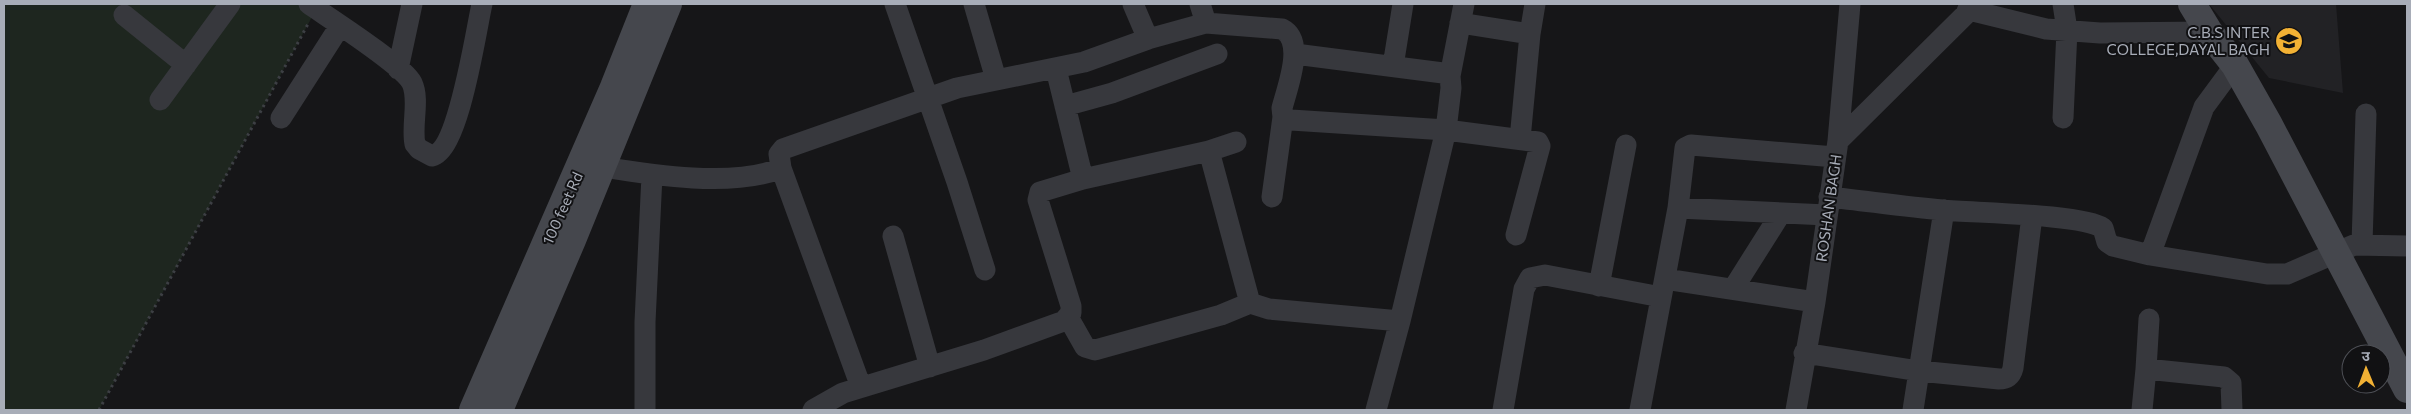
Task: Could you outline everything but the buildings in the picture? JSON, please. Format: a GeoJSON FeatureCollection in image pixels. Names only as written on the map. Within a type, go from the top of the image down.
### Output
{"type":"FeatureCollection","features":[{"type":"Feature","properties":{"kind":"main road","name":"100 feet Rd"},"geometry":{"type":"LineString","coordinates":[[473,410],[606,105],[647,4]]}},
{"type":"Feature","properties":{"kind":"main road"},"geometry":{"type":"LineString","coordinates":[[500,410],[668,4]]}},
{"type":"Feature","properties":{"kind":"main road"},"geometry":{"type":"LineString","coordinates":[[2192,4],[2209,32],[2234,65],[2269,125],[2335,252],[2400,359],[2407,389]]}},
{"type":"Feature","properties":{"kind":"street"},"geometry":{"type":"LineString","coordinates":[[160,100],[230,4]]}},
{"type":"Feature","properties":{"kind":"street"},"geometry":{"type":"LineString","coordinates":[[398,69],[412,4]]}},
{"type":"Feature","properties":{"kind":"street"},"geometry":{"type":"LineString","coordinates":[[309,12],[340,26],[398,69],[412,83],[415,144],[428,154],[437,155],[448,141],[462,100],[482,4]]}},
{"type":"Feature","properties":{"kind":"street"},"geometry":{"type":"LineString","coordinates":[[895,4],[926,98],[957,182],[985,270]]}},
{"type":"Feature","properties":{"kind":"street"},"geometry":{"type":"LineString","coordinates":[[974,4],[996,79]]}},
{"type":"Feature","properties":{"kind":"street"},"geometry":{"type":"LineString","coordinates":[[1133,4],[1148,39]]}},
{"type":"Feature","properties":{"kind":"street"},"geometry":{"type":"LineString","coordinates":[[1393,66],[1404,4]]}},
{"type":"Feature","properties":{"kind":"street"},"geometry":{"type":"LineString","coordinates":[[1520,139],[1530,34],[1535,4]]}},
{"type":"Feature","properties":{"kind":"street","name":"ROSHAN BAGH"},"geometry":{"type":"LineString","coordinates":[[1796,410],[1836,149],[1850,4]]}},
{"type":"Feature","properties":{"kind":"street"},"geometry":{"type":"LineString","coordinates":[[2063,4],[2067,30],[2064,118]]}},
{"type":"Feature","properties":{"kind":"street"},"geometry":{"type":"LineString","coordinates":[[1640,410],[1678,208],[1685,148],[1687,145],[1836,149],[1971,6],[2037,27],[2100,33],[2209,32]]}},
{"type":"Feature","properties":{"kind":"street"},"geometry":{"type":"LineString","coordinates":[[861,387],[781,168],[779,154],[783,149],[926,98],[996,79],[1056,69],[1084,62],[1148,39],[1203,14],[1282,29],[1288,33],[1295,54],[1282,108],[1272,197]]}},
{"type":"Feature","properties":{"kind":"street"},"geometry":{"type":"LineString","coordinates":[[1376,410],[1400,321],[1446,130],[1452,88],[1450,76],[1462,14],[1530,34]]}},
{"type":"Feature","properties":{"kind":"street"},"geometry":{"type":"LineString","coordinates":[[124,15],[186,65]]}},
{"type":"Feature","properties":{"kind":"street"},"geometry":{"type":"LineString","coordinates":[[281,118],[340,26]]}},
{"type":"Feature","properties":{"kind":"street"},"geometry":{"type":"LineString","coordinates":[[1065,106],[1112,94],[1217,54]]}},
{"type":"Feature","properties":{"kind":"street"},"geometry":{"type":"LineString","coordinates":[[1295,54],[1443,73],[1450,76]]}},
{"type":"Feature","properties":{"kind":"street"},"geometry":{"type":"LineString","coordinates":[[2150,255],[2204,107],[2234,65]]}},
{"type":"Feature","properties":{"kind":"street"},"geometry":{"type":"LineString","coordinates":[[1056,69],[1083,179]]}},
{"type":"Feature","properties":{"kind":"street"},"geometry":{"type":"LineString","coordinates":[[2362,244],[2366,114]]}},
{"type":"Feature","properties":{"kind":"street"},"geometry":{"type":"LineString","coordinates":[[1282,117],[1291,120],[1446,130],[1535,140],[1540,146],[1516,235]]}},
{"type":"Feature","properties":{"kind":"street"},"geometry":{"type":"LineString","coordinates":[[812,410],[843,393],[993,347],[1064,321],[1068,317],[1071,306],[1038,196],[1042,191],[1083,179],[1209,151],[1236,142]]}},
{"type":"Feature","properties":{"kind":"street"},"geometry":{"type":"LineString","coordinates":[[1599,286],[1626,145]]}},
{"type":"Feature","properties":{"kind":"street"},"geometry":{"type":"LineString","coordinates":[[1209,151],[1250,303]]}},
{"type":"Feature","properties":{"kind":"street"},"geometry":{"type":"LineString","coordinates":[[602,167],[652,175],[710,178],[750,175],[781,168]]}},
{"type":"Feature","properties":{"kind":"street"},"geometry":{"type":"LineString","coordinates":[[645,410],[645,322],[652,175]]}},
{"type":"Feature","properties":{"kind":"street"},"geometry":{"type":"LineString","coordinates":[[1678,208],[1781,212],[1828,206],[1944,210],[2032,216],[2093,223],[2103,228],[2107,242],[2150,255],[2278,275],[2294,271],[2335,252],[2362,244],[2407,246]]}},
{"type":"Feature","properties":{"kind":"street"},"geometry":{"type":"LineString","coordinates":[[1913,410],[1944,210]]}},
{"type":"Feature","properties":{"kind":"street"},"geometry":{"type":"LineString","coordinates":[[1733,289],[1781,212]]}},
{"type":"Feature","properties":{"kind":"street"},"geometry":{"type":"LineString","coordinates":[[1804,353],[1919,371],[1999,379],[2011,375],[2032,216]]}},
{"type":"Feature","properties":{"kind":"street"},"geometry":{"type":"LineString","coordinates":[[893,236],[930,367]]}},
{"type":"Feature","properties":{"kind":"street"},"geometry":{"type":"LineString","coordinates":[[1503,410],[1524,289],[1528,280],[1534,276],[1545,276],[1599,286],[1733,289],[1814,302]]}},
{"type":"Feature","properties":{"kind":"street"},"geometry":{"type":"LineString","coordinates":[[1068,317],[1086,347],[1096,350],[1221,315],[1250,303],[1269,309],[1400,321]]}},
{"type":"Feature","properties":{"kind":"street"},"geometry":{"type":"LineString","coordinates":[[2142,410],[2149,319]]}},
{"type":"Feature","properties":{"kind":"street"},"geometry":{"type":"LineString","coordinates":[[2146,369],[2224,377],[2231,383],[2232,410]]}},
{"type":"Feature","properties":{"kind":"path"},"geometry":{"type":"LineString","coordinates":[[99,410],[309,12]]}},
{"type":"Feature","properties":{"kind":"shaded area"},"geometry":{"type":"Polygon","coordinates":[[[4,4],[319,4],[99,410],[4,410],[4,4]]]}},
{"type":"Feature","properties":{"kind":"shaded area","name":"C.B.S INTER COLLEGE,DAYAL BAGH"},"geometry":{"type":"Polygon","coordinates":[[[2209,4],[2336,4],[2343,93],[2269,78],[2209,4]]]}},
{"type":"Feature","properties":{"kind":"place","name":"C.B.S INTER COLLEGE,DAYAL BAGH"},"geometry":{"type":"Point","coordinates":[2289,41]}}]}
